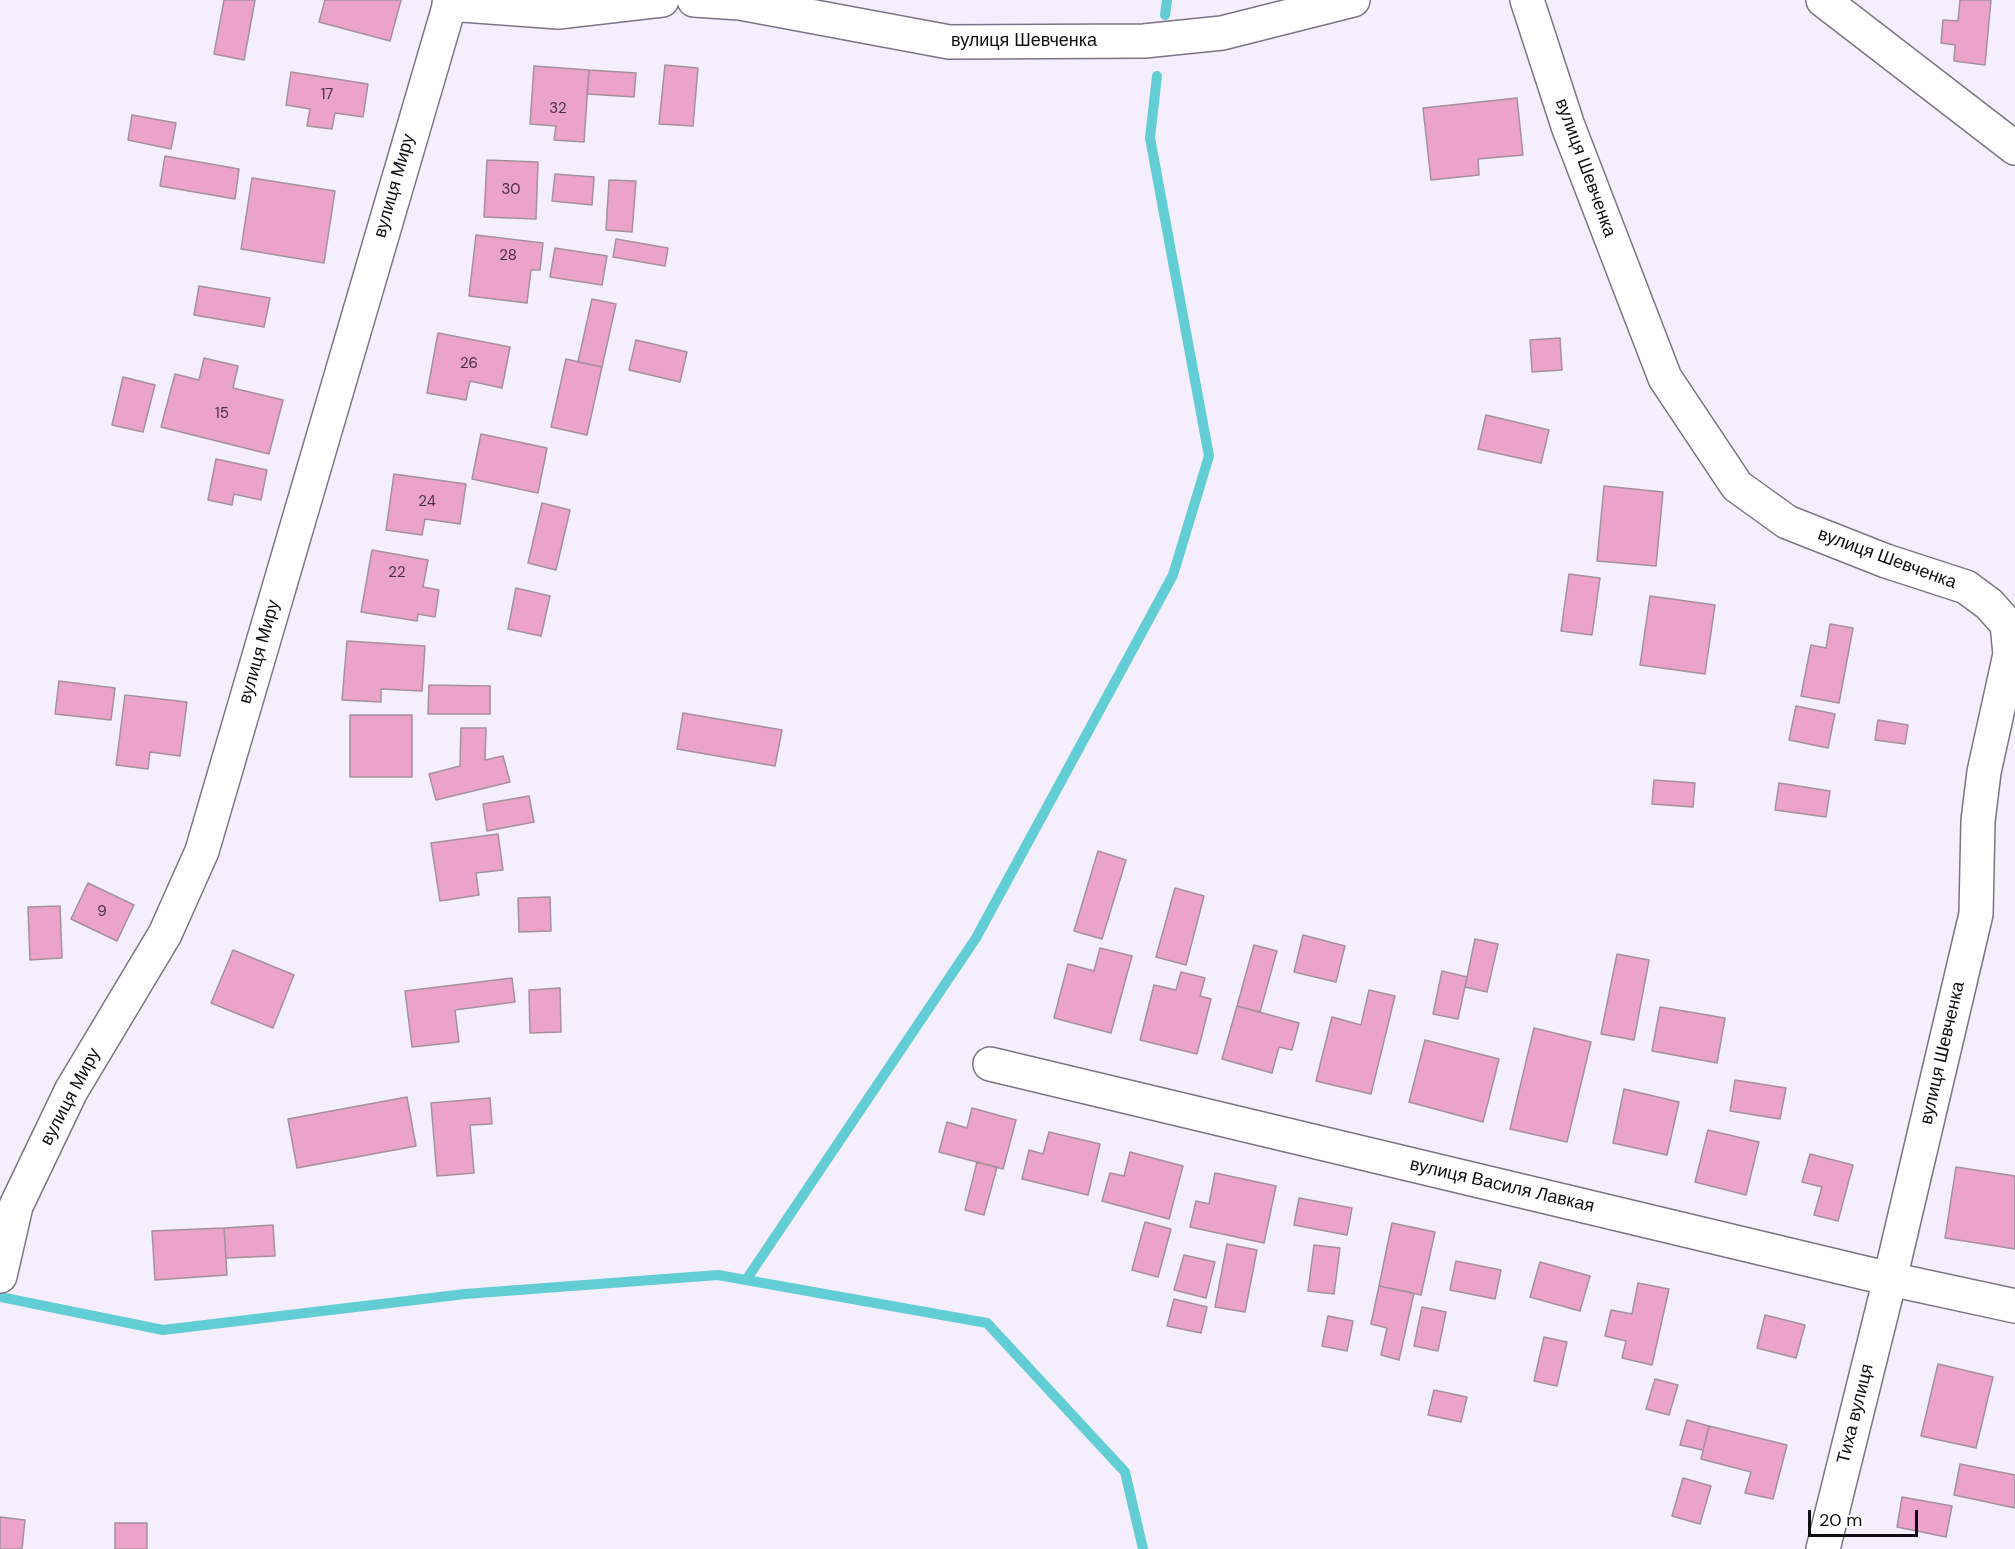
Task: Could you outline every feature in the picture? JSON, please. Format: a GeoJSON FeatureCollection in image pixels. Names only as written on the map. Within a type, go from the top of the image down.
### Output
{"type":"FeatureCollection","features":[{"type":"Feature","properties":{"kind":"street"},"geometry":{"type":"LineString","coordinates":[[450,2],[558,12],[662,0]]}},
{"type":"Feature","properties":{"kind":"street","name":"вулиця Шевченка"},"geometry":{"type":"LineString","coordinates":[[694,0],[740,3],[949,42],[1144,41],[1222,33],[1353,0]]}},
{"type":"Feature","properties":{"kind":"street","name":"вулиця Шевченка"},"geometry":{"type":"LineString","coordinates":[[1527,0],[1568,126],[1665,378],[1737,486],[1787,522],[1886,561],[1966,587],[1989,604],[2007,624],[2010,654],[1984,772],[1978,821],[1976,914],[1890,1279]]}},
{"type":"Feature","properties":{"kind":"street"},"geometry":{"type":"LineString","coordinates":[[1823,0],[2015,148]]}},
{"type":"Feature","properties":{"kind":"street","name":"вулиця Миру"},"geometry":{"type":"LineString","coordinates":[[0,1275],[8,1204],[71,1090],[165,934],[202,851],[450,2]]}},
{"type":"Feature","properties":{"kind":"street","name":"вулиця Василя Лавкая"},"geometry":{"type":"LineString","coordinates":[[990,1064],[1890,1279],[2015,1306]]}},
{"type":"Feature","properties":{"kind":"street","name":"Тиха вулиця"},"geometry":{"type":"LineString","coordinates":[[1822,1549],[1890,1279]]}},
{"type":"Feature","properties":{"kind":"building"},"geometry":{"type":"Polygon","coordinates":[[[224,0],[255,0],[244,60],[214,54],[224,0]]]}},
{"type":"Feature","properties":{"kind":"building"},"geometry":{"type":"Polygon","coordinates":[[[325,0],[401,0],[390,41],[319,22],[325,0]]]}},
{"type":"Feature","properties":{"kind":"building"},"geometry":{"type":"Polygon","coordinates":[[[1960,0],[1991,0],[1985,65],[1954,61],[1955,45],[1941,43],[1943,20],[1958,21],[1960,0]]]}},
{"type":"Feature","properties":{"kind":"building"},"geometry":{"type":"Polygon","coordinates":[[[665,65],[698,68],[693,126],[659,124],[665,65]]]}},
{"type":"Feature","properties":{"kind":"building"},"geometry":{"type":"Polygon","coordinates":[[[534,66],[589,70],[584,142],[554,140],[556,126],[530,124],[534,66]]]}},
{"type":"Feature","properties":{"kind":"building"},"geometry":{"type":"Polygon","coordinates":[[[589,70],[636,73],[634,97],[587,94],[589,70]]]}},
{"type":"Feature","properties":{"kind":"building"},"geometry":{"type":"Polygon","coordinates":[[[291,72],[368,84],[363,117],[335,113],[332,129],[307,126],[310,109],[286,105],[291,72]]]}},
{"type":"Feature","properties":{"kind":"building"},"geometry":{"type":"Polygon","coordinates":[[[1517,98],[1523,155],[1478,159],[1479,175],[1431,180],[1423,108],[1517,98]]]}},
{"type":"Feature","properties":{"kind":"building"},"geometry":{"type":"Polygon","coordinates":[[[132,115],[176,123],[171,149],[128,140],[132,115]]]}},
{"type":"Feature","properties":{"kind":"building"},"geometry":{"type":"Polygon","coordinates":[[[165,156],[239,169],[235,199],[160,186],[165,156]]]}},
{"type":"Feature","properties":{"kind":"building"},"geometry":{"type":"Polygon","coordinates":[[[487,160],[538,162],[536,219],[484,217],[487,160]]]}},
{"type":"Feature","properties":{"kind":"building"},"geometry":{"type":"Polygon","coordinates":[[[555,174],[594,177],[592,205],[552,201],[555,174]]]}},
{"type":"Feature","properties":{"kind":"building"},"geometry":{"type":"Polygon","coordinates":[[[252,178],[335,191],[324,263],[241,249],[252,178]]]}},
{"type":"Feature","properties":{"kind":"building"},"geometry":{"type":"Polygon","coordinates":[[[609,180],[636,181],[632,232],[606,230],[609,180]]]}},
{"type":"Feature","properties":{"kind":"building"},"geometry":{"type":"Polygon","coordinates":[[[476,235],[543,243],[540,270],[531,270],[527,303],[469,296],[476,235]]]}},
{"type":"Feature","properties":{"kind":"building"},"geometry":{"type":"Polygon","coordinates":[[[616,239],[668,248],[665,266],[613,257],[616,239]]]}},
{"type":"Feature","properties":{"kind":"building"},"geometry":{"type":"Polygon","coordinates":[[[555,248],[607,256],[602,285],[550,277],[555,248]]]}},
{"type":"Feature","properties":{"kind":"building"},"geometry":{"type":"Polygon","coordinates":[[[199,286],[270,298],[264,327],[194,315],[199,286]]]}},
{"type":"Feature","properties":{"kind":"building"},"geometry":{"type":"Polygon","coordinates":[[[592,299],[616,304],[602,367],[578,362],[592,299]]]}},
{"type":"Feature","properties":{"kind":"building"},"geometry":{"type":"Polygon","coordinates":[[[438,333],[510,347],[502,388],[470,381],[466,400],[427,393],[438,333]]]}},
{"type":"Feature","properties":{"kind":"building"},"geometry":{"type":"Polygon","coordinates":[[[1560,338],[1562,370],[1532,372],[1530,340],[1560,338]]]}},
{"type":"Feature","properties":{"kind":"building"},"geometry":{"type":"Polygon","coordinates":[[[636,340],[687,352],[680,382],[629,370],[636,340]]]}},
{"type":"Feature","properties":{"kind":"building"},"geometry":{"type":"Polygon","coordinates":[[[204,358],[238,366],[233,388],[283,400],[269,454],[161,427],[175,374],[199,380],[204,358]]]}},
{"type":"Feature","properties":{"kind":"building"},"geometry":{"type":"Polygon","coordinates":[[[566,359],[602,367],[587,435],[551,427],[566,359]]]}},
{"type":"Feature","properties":{"kind":"building"},"geometry":{"type":"Polygon","coordinates":[[[123,377],[155,385],[143,432],[112,425],[123,377]]]}},
{"type":"Feature","properties":{"kind":"building"},"geometry":{"type":"Polygon","coordinates":[[[1486,415],[1549,430],[1541,463],[1478,449],[1486,415]]]}},
{"type":"Feature","properties":{"kind":"building"},"geometry":{"type":"Polygon","coordinates":[[[481,434],[547,448],[538,493],[472,479],[481,434]]]}},
{"type":"Feature","properties":{"kind":"building"},"geometry":{"type":"Polygon","coordinates":[[[216,459],[267,470],[261,500],[234,494],[232,505],[208,500],[216,459]]]}},
{"type":"Feature","properties":{"kind":"building"},"geometry":{"type":"Polygon","coordinates":[[[394,474],[466,484],[460,524],[425,519],[422,535],[386,530],[394,474]]]}},
{"type":"Feature","properties":{"kind":"building"},"geometry":{"type":"Polygon","coordinates":[[[1604,486],[1663,492],[1656,566],[1597,561],[1604,486]]]}},
{"type":"Feature","properties":{"kind":"building"},"geometry":{"type":"Polygon","coordinates":[[[542,503],[570,510],[556,570],[528,563],[542,503]]]}},
{"type":"Feature","properties":{"kind":"building"},"geometry":{"type":"Polygon","coordinates":[[[372,550],[428,560],[423,587],[439,590],[435,617],[418,614],[417,621],[361,612],[372,550]]]}},
{"type":"Feature","properties":{"kind":"building"},"geometry":{"type":"Polygon","coordinates":[[[1569,574],[1600,578],[1592,635],[1561,631],[1569,574]]]}},
{"type":"Feature","properties":{"kind":"building"},"geometry":{"type":"Polygon","coordinates":[[[516,588],[550,596],[541,636],[508,629],[516,588]]]}},
{"type":"Feature","properties":{"kind":"building"},"geometry":{"type":"Polygon","coordinates":[[[1650,596],[1715,605],[1705,674],[1640,665],[1650,596]]]}},
{"type":"Feature","properties":{"kind":"building"},"geometry":{"type":"Polygon","coordinates":[[[1830,624],[1853,628],[1839,703],[1801,696],[1811,645],[1826,648],[1830,624]]]}},
{"type":"Feature","properties":{"kind":"building"},"geometry":{"type":"Polygon","coordinates":[[[347,641],[425,646],[422,691],[381,689],[381,702],[342,700],[347,641]]]}},
{"type":"Feature","properties":{"kind":"building"},"geometry":{"type":"Polygon","coordinates":[[[59,681],[115,688],[111,720],[55,714],[59,681]]]}},
{"type":"Feature","properties":{"kind":"building"},"geometry":{"type":"Polygon","coordinates":[[[429,685],[490,686],[490,714],[428,714],[429,685]]]}},
{"type":"Feature","properties":{"kind":"building"},"geometry":{"type":"Polygon","coordinates":[[[125,695],[187,702],[180,756],[150,752],[148,769],[116,765],[125,695]]]}},
{"type":"Feature","properties":{"kind":"building"},"geometry":{"type":"Polygon","coordinates":[[[1796,706],[1835,714],[1828,748],[1789,740],[1796,706]]]}},
{"type":"Feature","properties":{"kind":"building"},"geometry":{"type":"Polygon","coordinates":[[[683,713],[782,730],[775,766],[677,749],[683,713]]]}},
{"type":"Feature","properties":{"kind":"building"},"geometry":{"type":"Polygon","coordinates":[[[350,715],[412,715],[412,777],[350,777],[350,715]]]}},
{"type":"Feature","properties":{"kind":"building"},"geometry":{"type":"Polygon","coordinates":[[[1878,720],[1908,725],[1905,744],[1875,740],[1878,720]]]}},
{"type":"Feature","properties":{"kind":"building"},"geometry":{"type":"Polygon","coordinates":[[[461,728],[486,728],[485,760],[503,756],[510,782],[436,800],[429,774],[460,766],[461,728]]]}},
{"type":"Feature","properties":{"kind":"building"},"geometry":{"type":"Polygon","coordinates":[[[1654,780],[1695,783],[1693,807],[1652,804],[1654,780]]]}},
{"type":"Feature","properties":{"kind":"building"},"geometry":{"type":"Polygon","coordinates":[[[1779,783],[1830,791],[1826,817],[1775,810],[1779,783]]]}},
{"type":"Feature","properties":{"kind":"building"},"geometry":{"type":"Polygon","coordinates":[[[529,796],[534,822],[487,831],[483,804],[529,796]]]}},
{"type":"Feature","properties":{"kind":"building"},"geometry":{"type":"Polygon","coordinates":[[[498,834],[503,870],[476,873],[479,895],[440,901],[431,843],[498,834]]]}},
{"type":"Feature","properties":{"kind":"building"},"geometry":{"type":"Polygon","coordinates":[[[1098,851],[1126,860],[1102,939],[1074,931],[1098,851]]]}},
{"type":"Feature","properties":{"kind":"building"},"geometry":{"type":"Polygon","coordinates":[[[88,883],[134,905],[117,941],[71,919],[88,883]]]}},
{"type":"Feature","properties":{"kind":"building"},"geometry":{"type":"Polygon","coordinates":[[[1175,888],[1204,896],[1186,965],[1156,957],[1175,888]]]}},
{"type":"Feature","properties":{"kind":"building"},"geometry":{"type":"Polygon","coordinates":[[[550,897],[551,931],[519,932],[518,898],[550,897]]]}},
{"type":"Feature","properties":{"kind":"building"},"geometry":{"type":"Polygon","coordinates":[[[60,906],[62,958],[30,960],[28,907],[60,906]]]}},
{"type":"Feature","properties":{"kind":"building"},"geometry":{"type":"Polygon","coordinates":[[[1303,935],[1345,946],[1336,982],[1294,972],[1303,935]]]}},
{"type":"Feature","properties":{"kind":"building"},"geometry":{"type":"Polygon","coordinates":[[[1475,939],[1498,944],[1487,992],[1465,987],[1475,939]]]}},
{"type":"Feature","properties":{"kind":"building"},"geometry":{"type":"Polygon","coordinates":[[[1254,945],[1277,951],[1260,1012],[1237,1006],[1254,945]]]}},
{"type":"Feature","properties":{"kind":"building"},"geometry":{"type":"Polygon","coordinates":[[[1100,948],[1132,956],[1111,1033],[1054,1018],[1068,964],[1094,971],[1100,948]]]}},
{"type":"Feature","properties":{"kind":"building"},"geometry":{"type":"Polygon","coordinates":[[[233,950],[294,975],[273,1028],[211,1003],[233,950]]]}},
{"type":"Feature","properties":{"kind":"building"},"geometry":{"type":"Polygon","coordinates":[[[1617,954],[1649,960],[1634,1040],[1601,1034],[1617,954]]]}},
{"type":"Feature","properties":{"kind":"building"},"geometry":{"type":"Polygon","coordinates":[[[1442,971],[1467,977],[1458,1019],[1433,1014],[1442,971]]]}},
{"type":"Feature","properties":{"kind":"building"},"geometry":{"type":"Polygon","coordinates":[[[1181,972],[1205,978],[1200,996],[1211,999],[1197,1054],[1140,1040],[1154,985],[1176,990],[1181,972]]]}},
{"type":"Feature","properties":{"kind":"building"},"geometry":{"type":"Polygon","coordinates":[[[512,978],[515,1002],[455,1010],[459,1042],[412,1047],[405,991],[512,978]]]}},
{"type":"Feature","properties":{"kind":"building"},"geometry":{"type":"Polygon","coordinates":[[[560,988],[561,1032],[530,1033],[529,990],[560,988]]]}},
{"type":"Feature","properties":{"kind":"building"},"geometry":{"type":"Polygon","coordinates":[[[1369,990],[1395,996],[1371,1094],[1316,1081],[1332,1017],[1361,1025],[1369,990]]]}},
{"type":"Feature","properties":{"kind":"building"},"geometry":{"type":"Polygon","coordinates":[[[1237,1006],[1299,1023],[1292,1050],[1279,1047],[1272,1073],[1222,1059],[1237,1006]]]}},
{"type":"Feature","properties":{"kind":"building"},"geometry":{"type":"Polygon","coordinates":[[[1660,1007],[1725,1018],[1717,1063],[1652,1051],[1660,1007]]]}},
{"type":"Feature","properties":{"kind":"building"},"geometry":{"type":"Polygon","coordinates":[[[1534,1028],[1591,1042],[1567,1142],[1510,1129],[1534,1028]]]}},
{"type":"Feature","properties":{"kind":"building"},"geometry":{"type":"Polygon","coordinates":[[[1425,1040],[1499,1059],[1483,1122],[1409,1102],[1425,1040]]]}},
{"type":"Feature","properties":{"kind":"building"},"geometry":{"type":"Polygon","coordinates":[[[1735,1080],[1786,1088],[1780,1119],[1730,1111],[1735,1080]]]}},
{"type":"Feature","properties":{"kind":"building"},"geometry":{"type":"Polygon","coordinates":[[[1624,1089],[1679,1102],[1667,1155],[1613,1143],[1624,1089]]]}},
{"type":"Feature","properties":{"kind":"building"},"geometry":{"type":"Polygon","coordinates":[[[407,1097],[416,1146],[297,1168],[288,1119],[407,1097]]]}},
{"type":"Feature","properties":{"kind":"building"},"geometry":{"type":"Polygon","coordinates":[[[490,1098],[492,1124],[470,1125],[474,1173],[437,1176],[431,1103],[490,1098]]]}},
{"type":"Feature","properties":{"kind":"building"},"geometry":{"type":"Polygon","coordinates":[[[972,1108],[1016,1120],[1003,1169],[939,1152],[947,1122],[967,1128],[972,1108]]]}},
{"type":"Feature","properties":{"kind":"building"},"geometry":{"type":"Polygon","coordinates":[[[1708,1130],[1759,1142],[1746,1195],[1695,1182],[1708,1130]]]}},
{"type":"Feature","properties":{"kind":"building"},"geometry":{"type":"Polygon","coordinates":[[[1049,1132],[1100,1144],[1088,1195],[1022,1179],[1029,1150],[1043,1154],[1049,1132]]]}},
{"type":"Feature","properties":{"kind":"building"},"geometry":{"type":"Polygon","coordinates":[[[1130,1152],[1183,1166],[1169,1219],[1102,1201],[1110,1173],[1124,1176],[1130,1152]]]}},
{"type":"Feature","properties":{"kind":"building"},"geometry":{"type":"Polygon","coordinates":[[[1810,1154],[1853,1165],[1838,1221],[1814,1215],[1822,1187],[1802,1182],[1810,1154]]]}},
{"type":"Feature","properties":{"kind":"building"},"geometry":{"type":"Polygon","coordinates":[[[977,1162],[997,1167],[984,1215],[965,1210],[977,1162]]]}},
{"type":"Feature","properties":{"kind":"building"},"geometry":{"type":"Polygon","coordinates":[[[1956,1167],[2015,1176],[2015,1249],[1945,1238],[1956,1167]]]}},
{"type":"Feature","properties":{"kind":"building"},"geometry":{"type":"Polygon","coordinates":[[[1215,1173],[1276,1186],[1264,1243],[1190,1227],[1196,1201],[1209,1204],[1215,1173]]]}},
{"type":"Feature","properties":{"kind":"building"},"geometry":{"type":"Polygon","coordinates":[[[1299,1198],[1352,1208],[1347,1235],[1294,1225],[1299,1198]]]}},
{"type":"Feature","properties":{"kind":"building"},"geometry":{"type":"Polygon","coordinates":[[[1145,1222],[1171,1229],[1158,1277],[1132,1270],[1145,1222]]]}},
{"type":"Feature","properties":{"kind":"building"},"geometry":{"type":"Polygon","coordinates":[[[1392,1223],[1435,1232],[1421,1295],[1379,1286],[1392,1223]]]}},
{"type":"Feature","properties":{"kind":"building"},"geometry":{"type":"Polygon","coordinates":[[[273,1225],[275,1256],[226,1258],[224,1228],[273,1225]]]}},
{"type":"Feature","properties":{"kind":"building"},"geometry":{"type":"Polygon","coordinates":[[[224,1228],[227,1275],[155,1280],[152,1231],[224,1228]]]}},
{"type":"Feature","properties":{"kind":"building"},"geometry":{"type":"Polygon","coordinates":[[[1227,1244],[1257,1250],[1245,1312],[1215,1307],[1227,1244]]]}},
{"type":"Feature","properties":{"kind":"building"},"geometry":{"type":"Polygon","coordinates":[[[1314,1245],[1340,1248],[1334,1294],[1308,1291],[1314,1245]]]}},
{"type":"Feature","properties":{"kind":"building"},"geometry":{"type":"Polygon","coordinates":[[[1184,1255],[1215,1262],[1206,1298],[1174,1290],[1184,1255]]]}},
{"type":"Feature","properties":{"kind":"building"},"geometry":{"type":"Polygon","coordinates":[[[1456,1261],[1501,1270],[1495,1299],[1450,1290],[1456,1261]]]}},
{"type":"Feature","properties":{"kind":"building"},"geometry":{"type":"Polygon","coordinates":[[[1540,1262],[1590,1276],[1580,1311],[1530,1297],[1540,1262]]]}},
{"type":"Feature","properties":{"kind":"building"},"geometry":{"type":"Polygon","coordinates":[[[1638,1283],[1669,1289],[1652,1365],[1622,1358],[1626,1341],[1605,1336],[1611,1310],[1632,1314],[1638,1283]]]}},
{"type":"Feature","properties":{"kind":"building"},"geometry":{"type":"Polygon","coordinates":[[[1379,1286],[1414,1293],[1399,1360],[1381,1355],[1387,1328],[1371,1324],[1379,1286]]]}},
{"type":"Feature","properties":{"kind":"building"},"geometry":{"type":"Polygon","coordinates":[[[1174,1299],[1207,1307],[1201,1333],[1167,1326],[1174,1299]]]}},
{"type":"Feature","properties":{"kind":"building"},"geometry":{"type":"Polygon","coordinates":[[[1422,1307],[1446,1312],[1438,1351],[1414,1346],[1422,1307]]]}},
{"type":"Feature","properties":{"kind":"building"},"geometry":{"type":"Polygon","coordinates":[[[1765,1315],[1805,1325],[1796,1358],[1757,1348],[1765,1315]]]}},
{"type":"Feature","properties":{"kind":"building"},"geometry":{"type":"Polygon","coordinates":[[[1328,1316],[1353,1321],[1347,1351],[1322,1346],[1328,1316]]]}},
{"type":"Feature","properties":{"kind":"building"},"geometry":{"type":"Polygon","coordinates":[[[1544,1337],[1567,1342],[1557,1386],[1534,1381],[1544,1337]]]}},
{"type":"Feature","properties":{"kind":"building"},"geometry":{"type":"Polygon","coordinates":[[[1938,1364],[1993,1377],[1976,1448],[1921,1436],[1938,1364]]]}},
{"type":"Feature","properties":{"kind":"building"},"geometry":{"type":"Polygon","coordinates":[[[1655,1379],[1678,1385],[1669,1415],[1646,1409],[1655,1379]]]}},
{"type":"Feature","properties":{"kind":"building"},"geometry":{"type":"Polygon","coordinates":[[[1434,1390],[1467,1397],[1461,1422],[1428,1415],[1434,1390]]]}},
{"type":"Feature","properties":{"kind":"building"},"geometry":{"type":"Polygon","coordinates":[[[1687,1420],[1709,1426],[1703,1450],[1680,1445],[1687,1420]]]}},
{"type":"Feature","properties":{"kind":"building"},"geometry":{"type":"Polygon","coordinates":[[[1709,1426],[1787,1445],[1773,1499],[1745,1493],[1751,1472],[1701,1459],[1709,1426]]]}},
{"type":"Feature","properties":{"kind":"building"},"geometry":{"type":"Polygon","coordinates":[[[1960,1464],[2015,1475],[2015,1508],[1954,1495],[1960,1464]]]}},
{"type":"Feature","properties":{"kind":"building"},"geometry":{"type":"Polygon","coordinates":[[[1683,1478],[1711,1486],[1700,1524],[1672,1516],[1683,1478]]]}},
{"type":"Feature","properties":{"kind":"building"},"geometry":{"type":"Polygon","coordinates":[[[1902,1497],[1952,1506],[1946,1537],[1897,1527],[1902,1497]]]}},
{"type":"Feature","properties":{"kind":"building"},"geometry":{"type":"Polygon","coordinates":[[[0,1517],[25,1520],[22,1549],[0,1549],[0,1517]]]}},
{"type":"Feature","properties":{"kind":"building"},"geometry":{"type":"Polygon","coordinates":[[[115,1523],[147,1523],[147,1549],[115,1549],[115,1523]]]}},
{"type":"Feature","properties":{"kind":"waterway"},"geometry":{"type":"LineString","coordinates":[[1165,15],[1167,0]]}},
{"type":"Feature","properties":{"kind":"waterway"},"geometry":{"type":"LineString","coordinates":[[746,1280],[976,938],[1173,575],[1209,456],[1150,138],[1157,76]]}},
{"type":"Feature","properties":{"kind":"waterway"},"geometry":{"type":"LineString","coordinates":[[0,1297],[163,1330],[465,1294],[718,1275],[987,1323],[1125,1472],[1143,1549]]}}]}
